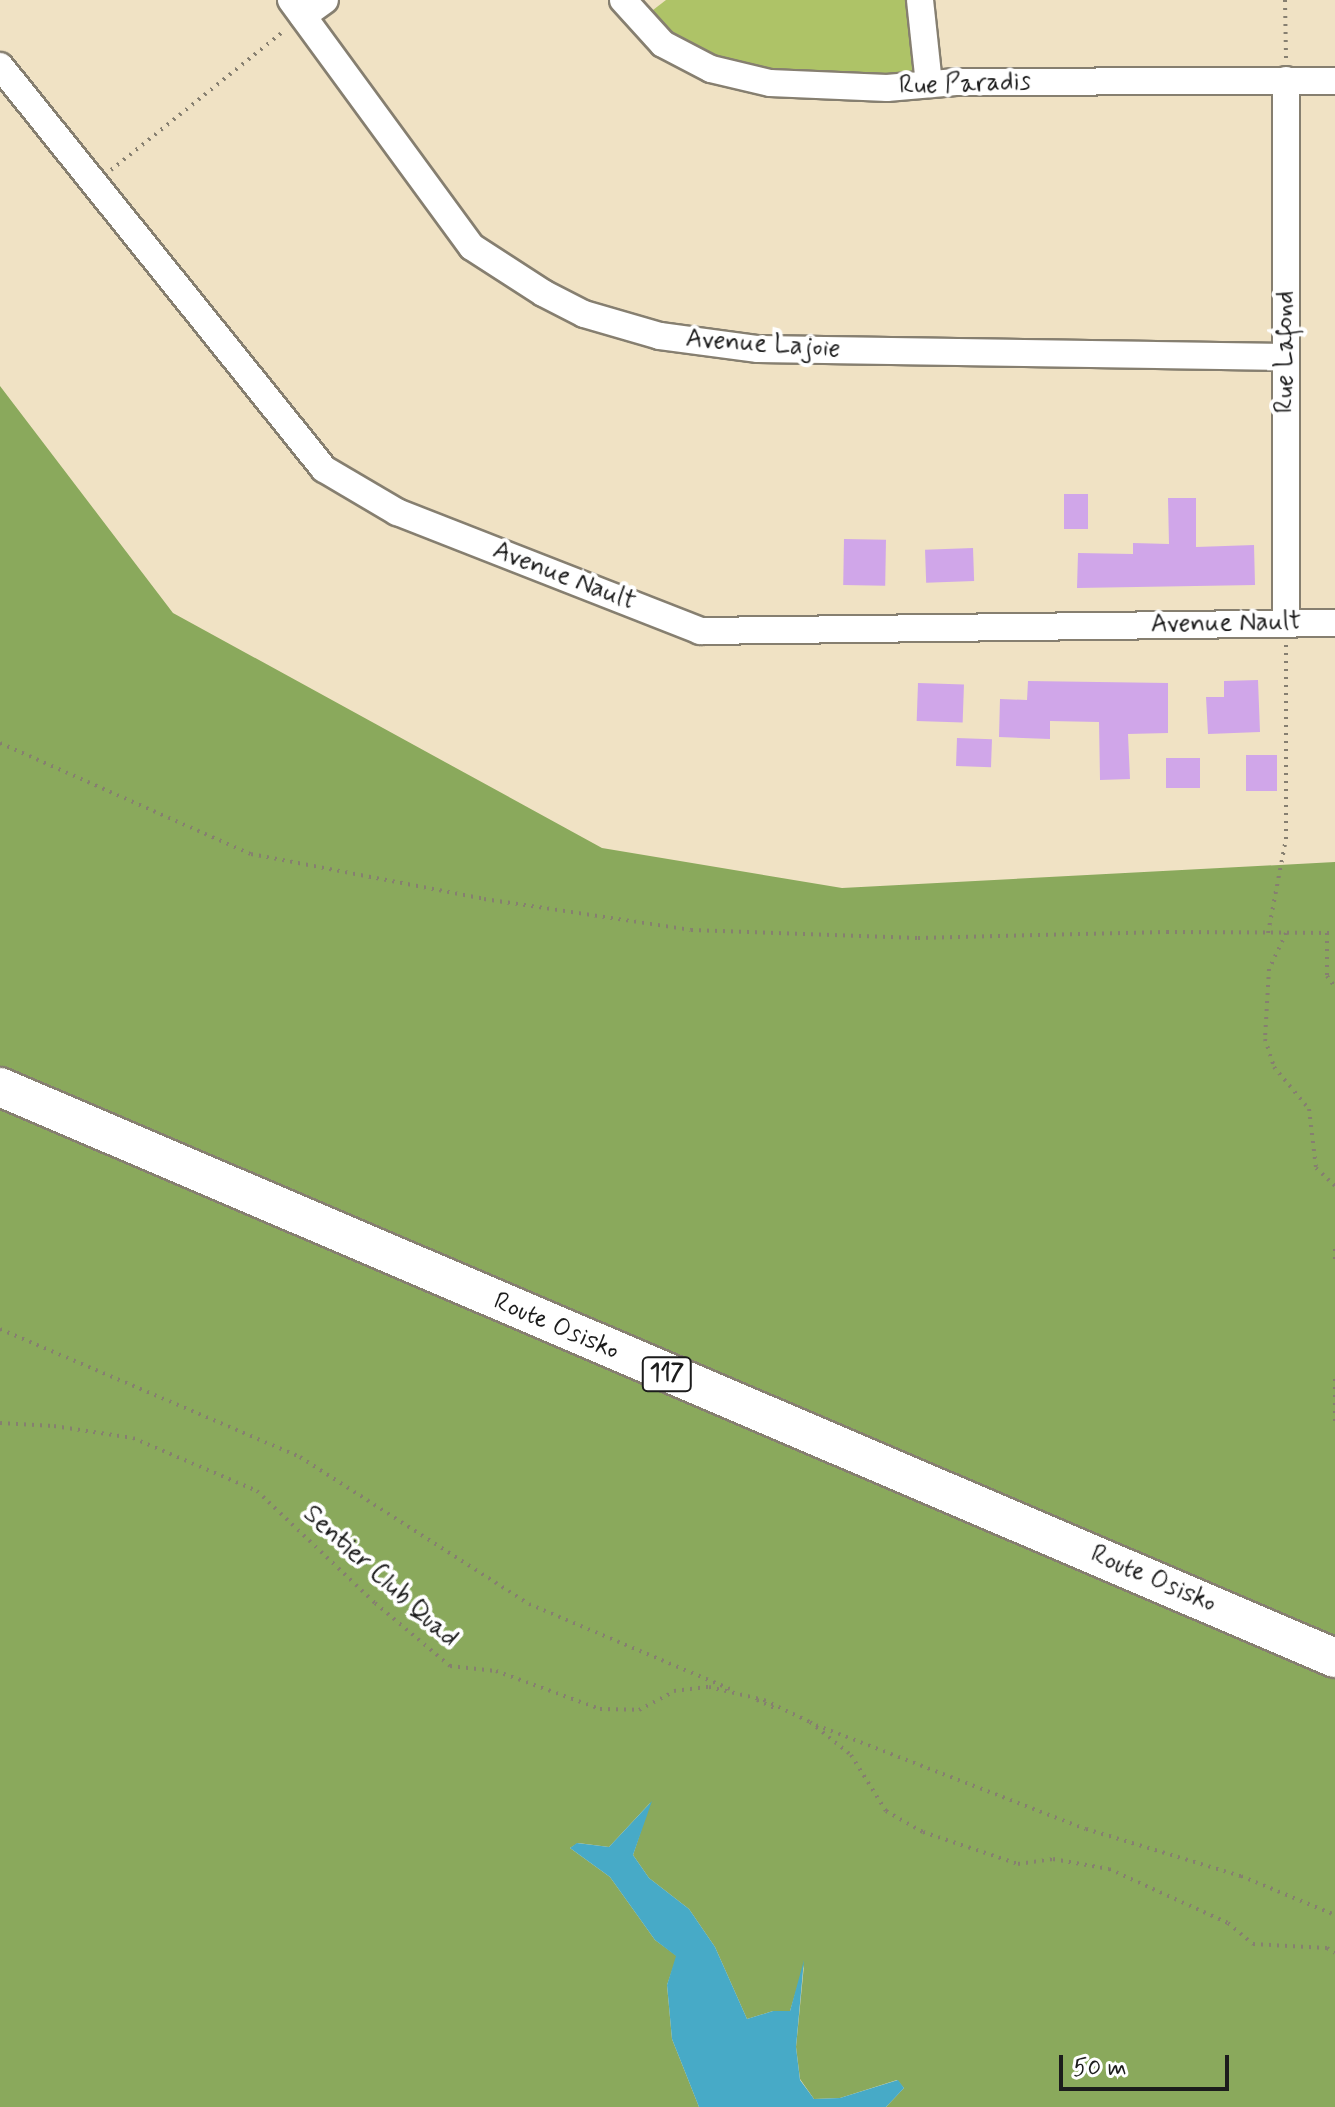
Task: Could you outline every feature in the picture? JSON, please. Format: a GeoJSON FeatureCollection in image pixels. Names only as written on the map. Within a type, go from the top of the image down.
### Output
{"type":"FeatureCollection","features":[{"type":"Feature","properties":{"kind":"highway","name":"Route Osisko"},"geometry":{"type":"LineString","coordinates":[[0,1087],[1335,1658]]}},
{"type":"Feature","properties":{"kind":"street"},"geometry":{"type":"LineString","coordinates":[[297,8],[325,0]]}},
{"type":"Feature","properties":{"kind":"street","name":"Rue Paradis"},"geometry":{"type":"LineString","coordinates":[[623,0],[663,44],[711,69],[770,83],[887,88],[929,84],[1335,81]]}},
{"type":"Feature","properties":{"kind":"street"},"geometry":{"type":"LineString","coordinates":[[920,0],[929,84]]}},
{"type":"Feature","properties":{"kind":"street","name":"Avenue Lajoie"},"geometry":{"type":"LineString","coordinates":[[297,8],[472,247],[543,293],[584,314],[660,336],[758,349],[1286,357]]}},
{"type":"Feature","properties":{"kind":"street","name":"Avenue Nault"},"geometry":{"type":"LineString","coordinates":[[0,66],[324,469],[397,512],[700,631],[1335,623]]}},
{"type":"Feature","properties":{"kind":"street","name":"Rue Lafond"},"geometry":{"type":"LineString","coordinates":[[1286,80],[1286,623]]}},
{"type":"Feature","properties":{"kind":"path"},"geometry":{"type":"LineString","coordinates":[[1285,0],[1286,80]]}},
{"type":"Feature","properties":{"kind":"path"},"geometry":{"type":"LineString","coordinates":[[94,184],[297,8]]}},
{"type":"Feature","properties":{"kind":"path"},"geometry":{"type":"LineString","coordinates":[[1268,933],[1286,839],[1286,623]]}},
{"type":"Feature","properties":{"kind":"path"},"geometry":{"type":"LineString","coordinates":[[0,743],[251,854],[484,899],[691,930],[918,938],[1335,933]]}},
{"type":"Feature","properties":{"kind":"path"},"geometry":{"type":"LineString","coordinates":[[1286,933],[1269,969],[1265,1039],[1274,1067],[1309,1109],[1316,1168],[1335,1186]]}},
{"type":"Feature","properties":{"kind":"path"},"geometry":{"type":"LineString","coordinates":[[1327,933],[1327,976],[1335,987]]}},
{"type":"Feature","properties":{"kind":"path"},"geometry":{"type":"LineString","coordinates":[[1335,1249],[1335,1259]]}},
{"type":"Feature","properties":{"kind":"path"},"geometry":{"type":"LineString","coordinates":[[0,1329],[300,1457],[529,1604],[810,1722],[1086,1829],[1241,1876],[1335,1915]]}},
{"type":"Feature","properties":{"kind":"path"},"geometry":{"type":"LineString","coordinates":[[1335,1379],[1335,1423]]}},
{"type":"Feature","properties":{"kind":"path","name":"Sentier Club Quad"},"geometry":{"type":"LineString","coordinates":[[0,1423],[54,1426],[133,1438],[257,1491],[375,1603],[450,1666],[496,1671],[600,1709],[639,1710],[674,1691],[709,1687],[744,1695]]}},
{"type":"Feature","properties":{"kind":"path"},"geometry":{"type":"LineString","coordinates":[[810,1722],[851,1755],[886,1811],[923,1832],[1018,1864],[1053,1859],[1109,1869],[1228,1923],[1253,1944],[1327,1948],[1335,1953]]}},
{"type":"Feature","properties":{"kind":"green space"},"geometry":{"type":"Polygon","coordinates":[[[666,0],[920,0],[929,84],[741,74],[640,20],[666,0]]]}},
{"type":"Feature","properties":{"kind":"green space"},"geometry":{"type":"Polygon","coordinates":[[[0,386],[173,613],[602,848],[842,888],[1335,862],[1335,2107],[886,2107],[904,2088],[897,2080],[840,2098],[814,2099],[800,2079],[796,2047],[804,1965],[790,2011],[773,2011],[747,2019],[715,1947],[689,1909],[649,1878],[633,1855],[650,1803],[609,1847],[578,1843],[570,1848],[610,1877],[655,1940],[677,1956],[667,1985],[672,2039],[699,2107],[0,2107],[0,386]]]}},
{"type":"Feature","properties":{"kind":"water"},"geometry":{"type":"Polygon","coordinates":[[[652,1801],[633,1855],[649,1878],[689,1909],[715,1947],[747,2019],[773,2011],[790,2011],[804,1960],[796,2047],[800,2080],[814,2099],[840,2098],[898,2080],[904,2088],[886,2107],[699,2107],[672,2039],[667,1985],[676,1956],[655,1940],[610,1877],[570,1848],[577,1843],[609,1847],[652,1801]]]}},
{"type":"Feature","properties":{"kind":"building"},"geometry":{"type":"Polygon","coordinates":[[[1064,494],[1088,494],[1088,529],[1064,529],[1064,494]]]}},
{"type":"Feature","properties":{"kind":"building"},"geometry":{"type":"Polygon","coordinates":[[[1168,498],[1196,498],[1196,547],[1254,545],[1255,585],[1077,588],[1078,553],[1133,554],[1133,543],[1169,544],[1168,498]]]}},
{"type":"Feature","properties":{"kind":"building"},"geometry":{"type":"Polygon","coordinates":[[[844,539],[886,540],[885,586],[843,585],[844,539]]]}},
{"type":"Feature","properties":{"kind":"building"},"geometry":{"type":"Polygon","coordinates":[[[973,548],[974,581],[926,583],[925,550],[973,548]]]}},
{"type":"Feature","properties":{"kind":"building"},"geometry":{"type":"Polygon","coordinates":[[[1258,680],[1260,732],[1208,734],[1206,697],[1224,697],[1224,681],[1258,680]]]}},
{"type":"Feature","properties":{"kind":"building"},"geometry":{"type":"Polygon","coordinates":[[[1028,681],[1168,683],[1168,733],[1128,734],[1130,779],[1100,780],[1099,722],[1050,721],[1050,739],[999,737],[1000,699],[1027,700],[1028,681]]]}},
{"type":"Feature","properties":{"kind":"building"},"geometry":{"type":"Polygon","coordinates":[[[918,683],[964,685],[963,723],[917,721],[918,683]]]}},
{"type":"Feature","properties":{"kind":"building"},"geometry":{"type":"Polygon","coordinates":[[[957,738],[992,739],[991,767],[956,766],[957,738]]]}},
{"type":"Feature","properties":{"kind":"building"},"geometry":{"type":"Polygon","coordinates":[[[1246,755],[1277,755],[1277,791],[1246,791],[1246,755]]]}},
{"type":"Feature","properties":{"kind":"building"},"geometry":{"type":"Polygon","coordinates":[[[1166,758],[1200,758],[1200,788],[1166,788],[1166,758]]]}}]}
